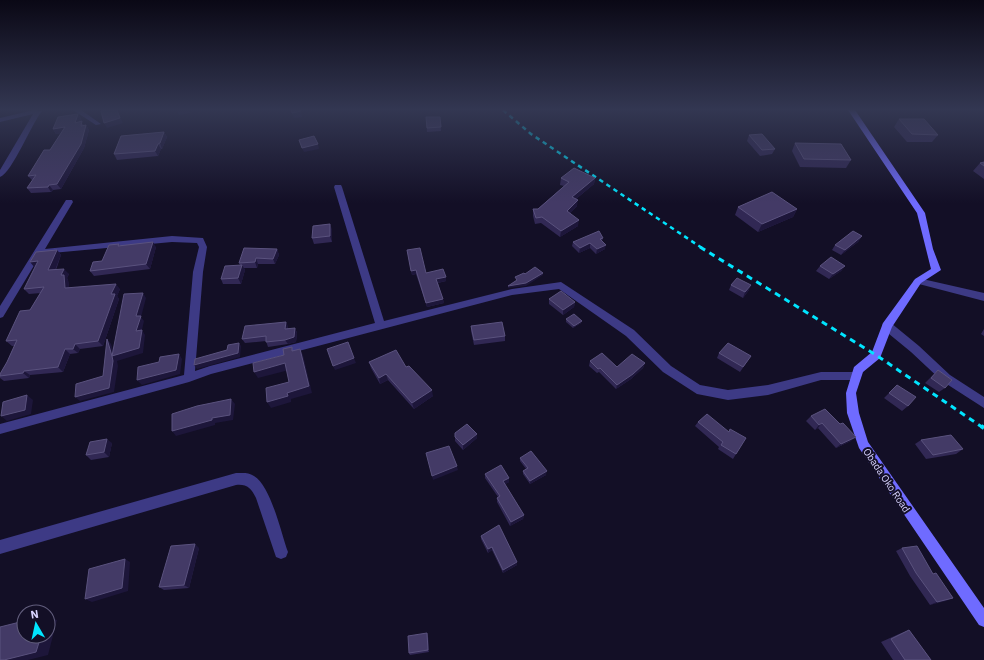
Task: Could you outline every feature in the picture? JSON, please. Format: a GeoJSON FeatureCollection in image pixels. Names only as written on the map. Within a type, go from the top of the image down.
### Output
{"type":"FeatureCollection","features":[{"type":"Feature","properties":{"kind":"main road","name":"Obada Oko Road"},"geometry":{"type":"LineString","coordinates":[[872,141],[921,213],[926,230],[929,253],[936,270],[918,281],[887,326],[876,355],[858,370],[851,393],[853,413],[863,444],[984,620]]}},
{"type":"Feature","properties":{"kind":"street"},"geometry":{"type":"LineString","coordinates":[[0,175],[8,166],[22,141]]}},
{"type":"Feature","properties":{"kind":"street"},"geometry":{"type":"LineString","coordinates":[[338,187],[381,326]]}},
{"type":"Feature","properties":{"kind":"street"},"geometry":{"type":"LineString","coordinates":[[0,314],[69,202]]}},
{"type":"Feature","properties":{"kind":"street"},"geometry":{"type":"LineString","coordinates":[[38,252],[172,240],[200,240],[203,247],[198,272],[189,378]]}},
{"type":"Feature","properties":{"kind":"street"},"geometry":{"type":"LineString","coordinates":[[918,281],[984,297]]}},
{"type":"Feature","properties":{"kind":"street"},"geometry":{"type":"LineString","coordinates":[[0,429],[189,378],[210,370],[512,292],[561,285],[630,333],[667,369],[697,389],[728,395],[768,390],[821,376],[856,376]]}},
{"type":"Feature","properties":{"kind":"street"},"geometry":{"type":"LineString","coordinates":[[887,326],[915,349],[946,378],[984,404]]}},
{"type":"Feature","properties":{"kind":"street"},"geometry":{"type":"LineString","coordinates":[[0,546],[246,478],[252,481],[263,498],[281,552]]}},
{"type":"Feature","properties":{"kind":"building"},"geometry":{"type":"Polygon","coordinates":[[[56,141],[82,141],[57,184],[49,185],[48,187],[27,188],[36,175],[28,176],[44,150],[50,150],[56,141]]]}},
{"type":"Feature","properties":{"kind":"building"},"geometry":{"type":"Polygon","coordinates":[[[119,141],[161,141],[155,151],[114,154],[119,141]]]}},
{"type":"Feature","properties":{"kind":"building"},"geometry":{"type":"Polygon","coordinates":[[[299,141],[316,141],[318,144],[302,148],[299,141]]]}},
{"type":"Feature","properties":{"kind":"building"},"geometry":{"type":"Polygon","coordinates":[[[754,141],[768,141],[775,149],[762,150],[754,141]]]}},
{"type":"Feature","properties":{"kind":"building"},"geometry":{"type":"Polygon","coordinates":[[[795,143],[841,144],[851,160],[804,159],[795,143]]]}},
{"type":"Feature","properties":{"kind":"building"},"geometry":{"type":"Polygon","coordinates":[[[574,168],[595,178],[572,197],[578,200],[567,211],[579,220],[561,231],[542,217],[536,218],[533,209],[538,209],[569,182],[561,178],[574,168]]]}},
{"type":"Feature","properties":{"kind":"building"},"geometry":{"type":"Polygon","coordinates":[[[772,192],[797,209],[762,224],[738,207],[772,192]]]}},
{"type":"Feature","properties":{"kind":"building"},"geometry":{"type":"Polygon","coordinates":[[[330,224],[330,236],[312,238],[313,226],[330,224]]]}},
{"type":"Feature","properties":{"kind":"building"},"geometry":{"type":"Polygon","coordinates":[[[599,231],[603,238],[600,239],[606,245],[597,249],[590,243],[580,248],[573,242],[599,231]]]}},
{"type":"Feature","properties":{"kind":"building"},"geometry":{"type":"Polygon","coordinates":[[[853,231],[862,236],[845,250],[835,245],[853,231]]]}},
{"type":"Feature","properties":{"kind":"building"},"geometry":{"type":"Polygon","coordinates":[[[153,242],[146,264],[90,271],[93,262],[102,261],[109,245],[119,244],[118,246],[153,242]]]}},
{"type":"Feature","properties":{"kind":"building"},"geometry":{"type":"Polygon","coordinates":[[[244,248],[277,249],[273,259],[256,258],[255,262],[239,263],[244,248]]]}},
{"type":"Feature","properties":{"kind":"building"},"geometry":{"type":"Polygon","coordinates":[[[420,248],[426,273],[443,269],[446,277],[436,279],[443,299],[426,303],[416,270],[411,271],[407,250],[420,248]]]}},
{"type":"Feature","properties":{"kind":"building"},"geometry":{"type":"Polygon","coordinates":[[[57,250],[48,270],[64,269],[61,275],[64,275],[65,288],[116,284],[111,294],[115,294],[98,341],[75,344],[73,349],[65,349],[58,367],[24,371],[23,373],[0,376],[17,340],[6,341],[20,311],[30,310],[44,287],[24,289],[38,261],[30,262],[36,252],[57,250]]]}},
{"type":"Feature","properties":{"kind":"building"},"geometry":{"type":"Polygon","coordinates":[[[831,257],[845,266],[833,274],[820,266],[831,257]]]}},
{"type":"Feature","properties":{"kind":"building"},"geometry":{"type":"Polygon","coordinates":[[[242,265],[238,278],[221,279],[225,266],[242,265]]]}},
{"type":"Feature","properties":{"kind":"building"},"geometry":{"type":"Polygon","coordinates":[[[535,267],[543,273],[526,283],[508,286],[517,280],[515,277],[524,273],[525,274],[535,267]]]}},
{"type":"Feature","properties":{"kind":"building"},"geometry":{"type":"Polygon","coordinates":[[[737,278],[751,285],[745,292],[731,285],[737,278]]]}},
{"type":"Feature","properties":{"kind":"building"},"geometry":{"type":"Polygon","coordinates":[[[561,291],[575,302],[563,310],[549,299],[561,291]]]}},
{"type":"Feature","properties":{"kind":"building"},"geometry":{"type":"Polygon","coordinates":[[[143,293],[136,316],[141,316],[136,331],[142,330],[139,348],[112,356],[124,294],[143,293]]]}},
{"type":"Feature","properties":{"kind":"building"},"geometry":{"type":"Polygon","coordinates":[[[574,314],[582,321],[574,326],[566,319],[574,314]]]}},
{"type":"Feature","properties":{"kind":"building"},"geometry":{"type":"Polygon","coordinates":[[[286,322],[285,329],[295,328],[294,337],[285,340],[266,342],[266,336],[242,339],[245,326],[286,322]]]}},
{"type":"Feature","properties":{"kind":"building"},"geometry":{"type":"Polygon","coordinates":[[[502,322],[505,336],[474,340],[471,326],[502,322]]]}},
{"type":"Feature","properties":{"kind":"building"},"geometry":{"type":"Polygon","coordinates":[[[107,339],[113,361],[109,388],[75,397],[76,384],[103,376],[107,339]]]}},
{"type":"Feature","properties":{"kind":"building"},"geometry":{"type":"Polygon","coordinates":[[[348,342],[354,358],[333,366],[327,349],[348,342]]]}},
{"type":"Feature","properties":{"kind":"building"},"geometry":{"type":"Polygon","coordinates":[[[239,343],[238,353],[194,365],[195,359],[227,350],[228,345],[239,343]]]}},
{"type":"Feature","properties":{"kind":"building"},"geometry":{"type":"Polygon","coordinates":[[[728,343],[751,356],[743,367],[719,353],[728,343]]]}},
{"type":"Feature","properties":{"kind":"building"},"geometry":{"type":"Polygon","coordinates":[[[292,347],[292,351],[300,349],[309,386],[287,393],[288,396],[267,402],[266,388],[289,382],[285,363],[254,372],[253,363],[284,355],[283,349],[292,347]]]}},
{"type":"Feature","properties":{"kind":"building"},"geometry":{"type":"Polygon","coordinates":[[[396,350],[406,367],[409,366],[432,390],[412,403],[386,374],[379,378],[369,362],[396,350]]]}},
{"type":"Feature","properties":{"kind":"building"},"geometry":{"type":"Polygon","coordinates":[[[602,353],[617,367],[632,354],[645,363],[633,374],[617,385],[600,368],[598,369],[590,361],[602,353]]]}},
{"type":"Feature","properties":{"kind":"building"},"geometry":{"type":"Polygon","coordinates":[[[179,354],[176,370],[137,380],[138,367],[159,362],[160,357],[179,354]]]}},
{"type":"Feature","properties":{"kind":"building"},"geometry":{"type":"Polygon","coordinates":[[[938,370],[952,380],[945,388],[931,378],[938,370]]]}},
{"type":"Feature","properties":{"kind":"building"},"geometry":{"type":"Polygon","coordinates":[[[897,385],[916,397],[908,406],[889,393],[897,385]]]}},
{"type":"Feature","properties":{"kind":"building"},"geometry":{"type":"Polygon","coordinates":[[[27,395],[25,410],[1,416],[3,402],[27,395]]]}},
{"type":"Feature","properties":{"kind":"building"},"geometry":{"type":"Polygon","coordinates":[[[231,399],[230,415],[212,418],[212,420],[172,431],[172,414],[197,406],[231,399]]]}},
{"type":"Feature","properties":{"kind":"building"},"geometry":{"type":"Polygon","coordinates":[[[825,409],[840,424],[843,423],[856,437],[841,444],[822,423],[819,425],[811,416],[825,409]]]}},
{"type":"Feature","properties":{"kind":"building"},"geometry":{"type":"Polygon","coordinates":[[[707,414],[729,432],[730,429],[746,438],[736,454],[721,445],[723,442],[698,422],[707,414]]]}},
{"type":"Feature","properties":{"kind":"building"},"geometry":{"type":"Polygon","coordinates":[[[467,424],[477,434],[463,445],[455,437],[455,433],[467,424]]]}},
{"type":"Feature","properties":{"kind":"building"},"geometry":{"type":"Polygon","coordinates":[[[951,435],[963,449],[933,455],[921,440],[951,435]]]}},
{"type":"Feature","properties":{"kind":"building"},"geometry":{"type":"Polygon","coordinates":[[[107,439],[104,452],[86,455],[90,442],[107,439]]]}},
{"type":"Feature","properties":{"kind":"building"},"geometry":{"type":"Polygon","coordinates":[[[449,446],[457,466],[432,476],[426,453],[449,446]]]}},
{"type":"Feature","properties":{"kind":"building"},"geometry":{"type":"Polygon","coordinates":[[[531,451],[547,471],[530,481],[523,471],[528,468],[520,458],[531,451]]]}},
{"type":"Feature","properties":{"kind":"building"},"geometry":{"type":"Polygon","coordinates":[[[501,465],[509,478],[503,481],[524,515],[511,522],[497,498],[500,496],[485,474],[501,465]]]}},
{"type":"Feature","properties":{"kind":"building"},"geometry":{"type":"Polygon","coordinates":[[[499,525],[517,562],[503,570],[492,547],[488,549],[481,536],[499,525]]]}},
{"type":"Feature","properties":{"kind":"building"},"geometry":{"type":"Polygon","coordinates":[[[195,544],[184,585],[159,587],[171,546],[195,544]]]}},
{"type":"Feature","properties":{"kind":"building"},"geometry":{"type":"Polygon","coordinates":[[[917,546],[933,574],[936,573],[953,598],[937,602],[916,573],[902,548],[917,546]]]}},
{"type":"Feature","properties":{"kind":"building"},"geometry":{"type":"Polygon","coordinates":[[[125,559],[122,588],[85,599],[89,569],[125,559]]]}},
{"type":"Feature","properties":{"kind":"building"},"geometry":{"type":"Polygon","coordinates":[[[16,623],[16,644],[38,644],[36,652],[0,660],[0,627],[16,623]]]}},
{"type":"Feature","properties":{"kind":"building"},"geometry":{"type":"Polygon","coordinates":[[[909,630],[931,660],[905,660],[891,639],[909,630]]]}},
{"type":"Feature","properties":{"kind":"building"},"geometry":{"type":"Polygon","coordinates":[[[427,633],[428,650],[409,653],[408,636],[427,633]]]}},
{"type":"Feature","properties":{"kind":"railway"},"geometry":{"type":"LineString","coordinates":[[541,141],[702,248]]}},
{"type":"Feature","properties":{"kind":"railway"},"geometry":{"type":"LineString","coordinates":[[700,247],[876,355],[982,427]]}}]}
